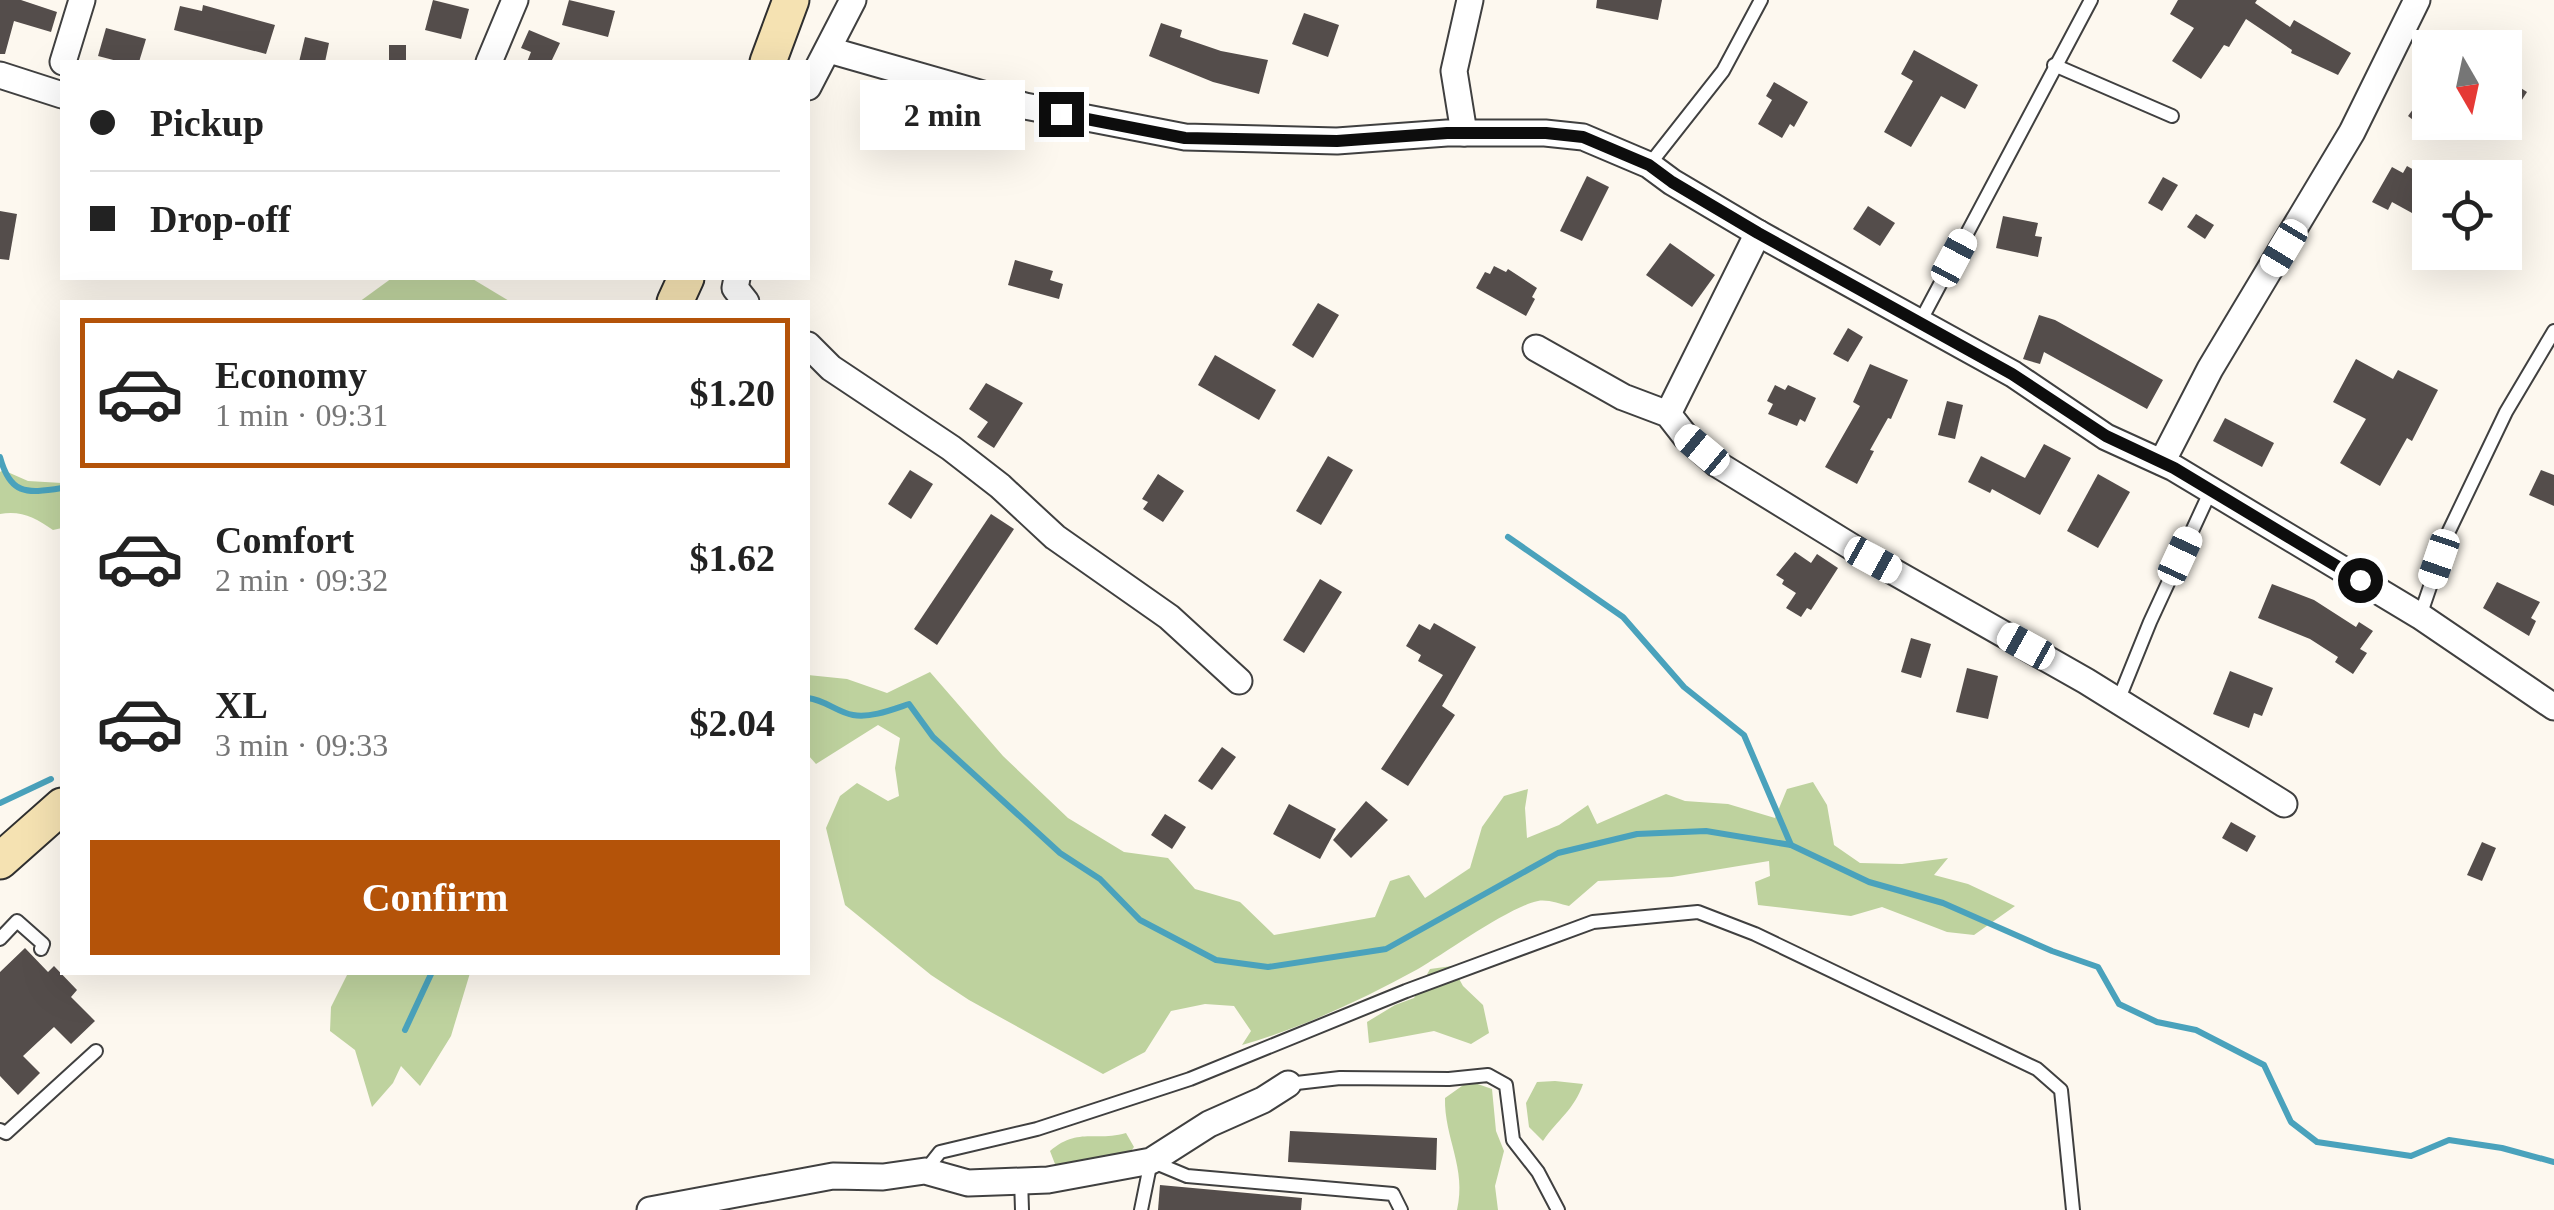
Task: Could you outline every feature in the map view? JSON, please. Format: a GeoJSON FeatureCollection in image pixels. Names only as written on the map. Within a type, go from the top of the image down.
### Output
{"type":"FeatureCollection","features":[{"type":"Feature","properties":{"kind":"main road"},"geometry":{"type":"LineString","coordinates":[[769,60],[790,0]]}},
{"type":"Feature","properties":{"kind":"main road"},"geometry":{"type":"LineString","coordinates":[[0,862],[60,808]]}},
{"type":"Feature","properties":{"kind":"street"},"geometry":{"type":"LineString","coordinates":[[64,60],[82,0]]}},
{"type":"Feature","properties":{"kind":"street"},"geometry":{"type":"LineString","coordinates":[[490,60],[515,0]]}},
{"type":"Feature","properties":{"kind":"street"},"geometry":{"type":"LineString","coordinates":[[810,81],[853,0]]}},
{"type":"Feature","properties":{"kind":"street"},"geometry":{"type":"LineString","coordinates":[[2162,462],[2210,369],[2352,132],[2418,0]]}},
{"type":"Feature","properties":{"kind":"street"},"geometry":{"type":"LineString","coordinates":[[1461,2],[1454,71],[1464,133]]}},
{"type":"Feature","properties":{"kind":"street"},"geometry":{"type":"LineString","coordinates":[[829,50],[1026,106],[1185,138],[1337,141],[1464,133],[1583,137],[1649,165],[1758,233],[2012,374],[2106,436],[2210,490],[2420,616],[2554,708]]}},
{"type":"Feature","properties":{"kind":"street"},"geometry":{"type":"LineString","coordinates":[[0,75],[58,94]]}},
{"type":"Feature","properties":{"kind":"street"},"geometry":{"type":"LineString","coordinates":[[1668,414],[1758,233]]}},
{"type":"Feature","properties":{"kind":"street"},"geometry":{"type":"LineString","coordinates":[[810,347],[832,368],[963,457],[1056,537],[1168,617],[1239,681]]}},
{"type":"Feature","properties":{"kind":"street"},"geometry":{"type":"LineString","coordinates":[[1536,348],[1623,398],[1668,414],[1686,437],[1718,464],[2284,804]]}},
{"type":"Feature","properties":{"kind":"street"},"geometry":{"type":"LineString","coordinates":[[650,1210],[834,1176],[925,1171],[968,1183],[1048,1180],[1150,1161],[1209,1124],[1288,1084]]}},
{"type":"Feature","properties":{"kind":"lane"},"geometry":{"type":"LineString","coordinates":[[1649,165],[1723,70],[1761,0]]}},
{"type":"Feature","properties":{"kind":"lane"},"geometry":{"type":"LineString","coordinates":[[1920,322],[2091,0]]}},
{"type":"Feature","properties":{"kind":"lane"},"geometry":{"type":"LineString","coordinates":[[2054,66],[2172,116]]}},
{"type":"Feature","properties":{"kind":"lane"},"geometry":{"type":"LineString","coordinates":[[2420,616],[2448,531],[2506,412],[2554,331]]}},
{"type":"Feature","properties":{"kind":"lane"},"geometry":{"type":"LineString","coordinates":[[2118,701],[2210,490]]}},
{"type":"Feature","properties":{"kind":"lane"},"geometry":{"type":"LineString","coordinates":[[925,1171],[940,1152],[1038,1129],[1190,1078],[1592,922],[1698,912],[1755,934],[2037,1069],[2061,1090],[2072,1210]]}},
{"type":"Feature","properties":{"kind":"lane"},"geometry":{"type":"LineString","coordinates":[[0,940],[17,921],[43,944],[41,949]]}},
{"type":"Feature","properties":{"kind":"lane"},"geometry":{"type":"LineString","coordinates":[[0,1130],[6,1133],[96,1051]]}},
{"type":"Feature","properties":{"kind":"lane"},"geometry":{"type":"LineString","coordinates":[[1288,1084],[1340,1078],[1448,1079],[1488,1075],[1506,1085],[1513,1140],[1538,1172],[1558,1210]]}},
{"type":"Feature","properties":{"kind":"lane"},"geometry":{"type":"LineString","coordinates":[[1142,1210],[1150,1161],[1187,1176],[1393,1194],[1402,1210]]}},
{"type":"Feature","properties":{"kind":"lane"},"geometry":{"type":"LineString","coordinates":[[1020,1180],[1022,1210]]}},
{"type":"Feature","properties":{"kind":"green space"},"geometry":{"type":"Polygon","coordinates":[[[389,280],[474,280],[508,300],[362,300],[389,280]]]}},
{"type":"Feature","properties":{"kind":"green space"},"geometry":{"type":"Polygon","coordinates":[[[0,472],[28,481],[60,483],[60,528],[53,530],[22,514],[0,514],[0,472]]]}},
{"type":"Feature","properties":{"kind":"green space"},"geometry":{"type":"Polygon","coordinates":[[[930,672],[1003,756],[1068,818],[1124,852],[1168,858],[1195,889],[1240,902],[1274,935],[1375,917],[1390,881],[1409,875],[1425,898],[1470,868],[1482,827],[1504,796],[1528,789],[1527,838],[1559,825],[1588,805],[1597,824],[1666,794],[1685,801],[1728,804],[1775,818],[1787,789],[1813,782],[1827,805],[1834,845],[1860,863],[1902,864],[1948,858],[1934,875],[1968,884],[2015,906],[1974,935],[1947,932],[1882,907],[1851,916],[1758,905],[1755,882],[1770,876],[1769,861],[1672,877],[1598,881],[1569,906],[1549,901],[1526,905],[1375,991],[1265,1038],[1242,1045],[1251,1031],[1234,1006],[1205,1004],[1171,1011],[1145,1052],[1103,1074],[969,1000],[931,975],[845,905],[826,828],[840,796],[857,783],[888,801],[899,796],[895,768],[900,738],[878,725],[816,764],[810,757],[810,675],[847,679],[887,693],[930,672]]]}},
{"type":"Feature","properties":{"kind":"green space"},"geometry":{"type":"Polygon","coordinates":[[[1452,966],[1463,986],[1483,1005],[1489,1033],[1471,1044],[1434,1031],[1369,1043],[1367,1022],[1414,998],[1430,969],[1452,966]]]}},
{"type":"Feature","properties":{"kind":"green space"},"geometry":{"type":"Polygon","coordinates":[[[347,975],[469,975],[451,1036],[420,1086],[401,1066],[393,1083],[372,1107],[355,1050],[330,1031],[331,1007],[347,975]]]}},
{"type":"Feature","properties":{"kind":"green space"},"geometry":{"type":"Polygon","coordinates":[[[1469,1081],[1492,1089],[1496,1131],[1504,1151],[1495,1186],[1498,1210],[1457,1210],[1459,1180],[1445,1098],[1469,1081]]]}},
{"type":"Feature","properties":{"kind":"green space"},"geometry":{"type":"Polygon","coordinates":[[[1537,1082],[1583,1084],[1570,1108],[1543,1141],[1529,1127],[1526,1103],[1537,1082]]]}},
{"type":"Feature","properties":{"kind":"green space"},"geometry":{"type":"Polygon","coordinates":[[[1126,1133],[1134,1147],[1125,1159],[1070,1166],[1055,1164],[1050,1151],[1069,1139],[1126,1133]]]}},
{"type":"Feature","properties":{"kind":"building"},"geometry":{"type":"Polygon","coordinates":[[[0,0],[21,0],[57,12],[51,32],[14,21],[5,54],[0,54],[0,0]]]}},
{"type":"Feature","properties":{"kind":"building"},"geometry":{"type":"Polygon","coordinates":[[[433,0],[469,9],[461,39],[425,30],[433,0]]]}},
{"type":"Feature","properties":{"kind":"building"},"geometry":{"type":"Polygon","coordinates":[[[569,0],[615,11],[608,37],[562,25],[569,0]]]}},
{"type":"Feature","properties":{"kind":"building"},"geometry":{"type":"Polygon","coordinates":[[[1597,0],[1662,0],[1658,20],[1596,8],[1597,0]]]}},
{"type":"Feature","properties":{"kind":"building"},"geometry":{"type":"Polygon","coordinates":[[[2178,0],[2257,0],[2255,3],[2290,27],[2294,20],[2351,53],[2338,75],[2291,53],[2246,19],[2229,47],[2224,45],[2201,79],[2172,61],[2194,28],[2170,14],[2178,0]]]}},
{"type":"Feature","properties":{"kind":"building"},"geometry":{"type":"Polygon","coordinates":[[[203,5],[275,25],[266,54],[174,30],[180,6],[202,11],[203,5]]]}},
{"type":"Feature","properties":{"kind":"building"},"geometry":{"type":"Polygon","coordinates":[[[1304,13],[1339,25],[1328,57],[1292,44],[1304,13]]]}},
{"type":"Feature","properties":{"kind":"building"},"geometry":{"type":"Polygon","coordinates":[[[1161,23],[1182,30],[1180,37],[1221,51],[1268,60],[1259,94],[1213,82],[1149,56],[1161,23]]]}},
{"type":"Feature","properties":{"kind":"building"},"geometry":{"type":"Polygon","coordinates":[[[106,28],[146,39],[140,60],[98,56],[106,28]]]}},
{"type":"Feature","properties":{"kind":"building"},"geometry":{"type":"Polygon","coordinates":[[[529,30],[560,43],[552,60],[528,60],[531,52],[521,48],[529,30]]]}},
{"type":"Feature","properties":{"kind":"building"},"geometry":{"type":"Polygon","coordinates":[[[305,37],[329,43],[325,60],[299,60],[305,37]]]}},
{"type":"Feature","properties":{"kind":"building"},"geometry":{"type":"Polygon","coordinates":[[[389,45],[406,45],[406,60],[389,60],[389,45]]]}},
{"type":"Feature","properties":{"kind":"building"},"geometry":{"type":"Polygon","coordinates":[[[1914,50],[1978,85],[1965,109],[1941,96],[1911,147],[1884,132],[1913,81],[1901,74],[1914,50]]]}},
{"type":"Feature","properties":{"kind":"building"},"geometry":{"type":"Polygon","coordinates":[[[1774,82],[1808,102],[1794,127],[1790,124],[1782,138],[1758,124],[1772,100],[1766,96],[1774,82]]]}},
{"type":"Feature","properties":{"kind":"building"},"geometry":{"type":"Polygon","coordinates":[[[2407,166],[2412,169],[2412,213],[2392,202],[2388,210],[2372,202],[2392,167],[2403,173],[2407,166]]]}},
{"type":"Feature","properties":{"kind":"building"},"geometry":{"type":"Polygon","coordinates":[[[1587,176],[1609,187],[1582,241],[1560,231],[1587,176]]]}},
{"type":"Feature","properties":{"kind":"building"},"geometry":{"type":"Polygon","coordinates":[[[2163,177],[2178,185],[2162,211],[2148,203],[2163,177]]]}},
{"type":"Feature","properties":{"kind":"building"},"geometry":{"type":"Polygon","coordinates":[[[1868,206],[1895,223],[1880,246],[1853,229],[1868,206]]]}},
{"type":"Feature","properties":{"kind":"building"},"geometry":{"type":"Polygon","coordinates":[[[0,211],[17,214],[9,260],[0,259],[0,211]]]}},
{"type":"Feature","properties":{"kind":"building"},"geometry":{"type":"Polygon","coordinates":[[[2196,214],[2214,225],[2205,239],[2187,227],[2196,214]]]}},
{"type":"Feature","properties":{"kind":"building"},"geometry":{"type":"Polygon","coordinates":[[[2003,216],[2038,223],[2035,236],[2042,237],[2038,257],[1996,248],[2003,216]]]}},
{"type":"Feature","properties":{"kind":"building"},"geometry":{"type":"Polygon","coordinates":[[[1670,243],[1715,275],[1692,307],[1646,275],[1670,243]]]}},
{"type":"Feature","properties":{"kind":"building"},"geometry":{"type":"Polygon","coordinates":[[[1015,260],[1053,271],[1050,280],[1063,284],[1059,299],[1008,285],[1015,260]]]}},
{"type":"Feature","properties":{"kind":"building"},"geometry":{"type":"Polygon","coordinates":[[[1494,266],[1506,272],[1508,269],[1537,288],[1526,316],[1476,288],[1485,272],[1490,274],[1494,266]]]}},
{"type":"Feature","properties":{"kind":"building"},"geometry":{"type":"Polygon","coordinates":[[[1318,303],[1339,315],[1313,358],[1292,345],[1318,303]]]}},
{"type":"Feature","properties":{"kind":"building"},"geometry":{"type":"Polygon","coordinates":[[[2039,315],[2163,380],[2147,409],[2044,352],[2040,364],[2023,359],[2039,315]]]}},
{"type":"Feature","properties":{"kind":"building"},"geometry":{"type":"Polygon","coordinates":[[[1848,328],[1863,337],[1848,362],[1833,354],[1848,328]]]}},
{"type":"Feature","properties":{"kind":"building"},"geometry":{"type":"Polygon","coordinates":[[[1215,355],[1276,390],[1259,420],[1198,385],[1215,355]]]}},
{"type":"Feature","properties":{"kind":"building"},"geometry":{"type":"Polygon","coordinates":[[[2356,359],[2393,379],[2398,370],[2438,390],[2412,441],[2407,438],[2380,486],[2340,463],[2366,419],[2333,402],[2356,359]]]}},
{"type":"Feature","properties":{"kind":"building"},"geometry":{"type":"Polygon","coordinates":[[[1870,364],[1908,380],[1891,419],[1888,418],[1870,450],[1874,451],[1857,484],[1825,467],[1860,406],[1853,402],[1870,364]]]}},
{"type":"Feature","properties":{"kind":"building"},"geometry":{"type":"Polygon","coordinates":[[[986,383],[1023,403],[994,448],[977,437],[988,422],[969,409],[986,383]]]}},
{"type":"Feature","properties":{"kind":"building"},"geometry":{"type":"Polygon","coordinates":[[[1775,385],[1785,390],[1788,385],[1816,398],[1805,422],[1800,419],[1797,426],[1768,414],[1773,404],[1767,401],[1775,385]]]}},
{"type":"Feature","properties":{"kind":"building"},"geometry":{"type":"Polygon","coordinates":[[[1947,401],[1963,405],[1955,439],[1938,435],[1947,401]]]}},
{"type":"Feature","properties":{"kind":"building"},"geometry":{"type":"Polygon","coordinates":[[[2225,418],[2274,443],[2262,467],[2213,441],[2225,418]]]}},
{"type":"Feature","properties":{"kind":"building"},"geometry":{"type":"Polygon","coordinates":[[[2044,444],[2071,458],[2040,515],[1992,489],[1990,493],[1968,482],[1981,456],[2025,478],[2044,444]]]}},
{"type":"Feature","properties":{"kind":"building"},"geometry":{"type":"Polygon","coordinates":[[[1328,456],[1353,470],[1321,525],[1296,511],[1328,456]]]}},
{"type":"Feature","properties":{"kind":"building"},"geometry":{"type":"Polygon","coordinates":[[[910,470],[933,484],[911,519],[888,504],[910,470]]]}},
{"type":"Feature","properties":{"kind":"building"},"geometry":{"type":"Polygon","coordinates":[[[2541,470],[2554,475],[2554,506],[2529,495],[2541,470]]]}},
{"type":"Feature","properties":{"kind":"building"},"geometry":{"type":"Polygon","coordinates":[[[1158,474],[1184,491],[1163,522],[1143,509],[1148,502],[1142,499],[1158,474]]]}},
{"type":"Feature","properties":{"kind":"building"},"geometry":{"type":"Polygon","coordinates":[[[2098,474],[2130,492],[2098,548],[2067,531],[2098,474]]]}},
{"type":"Feature","properties":{"kind":"building"},"geometry":{"type":"Polygon","coordinates":[[[991,514],[1014,529],[937,645],[914,629],[991,514]]]}},
{"type":"Feature","properties":{"kind":"building"},"geometry":{"type":"Polygon","coordinates":[[[1795,552],[1811,563],[1817,554],[1838,568],[1811,610],[1807,608],[1801,617],[1786,608],[1796,593],[1776,575],[1795,552]]]}},
{"type":"Feature","properties":{"kind":"building"},"geometry":{"type":"Polygon","coordinates":[[[1320,579],[1342,592],[1304,653],[1283,640],[1320,579]]]}},
{"type":"Feature","properties":{"kind":"building"},"geometry":{"type":"Polygon","coordinates":[[[2497,582],[2540,602],[2531,618],[2536,621],[2529,636],[2483,608],[2497,582]]]}},
{"type":"Feature","properties":{"kind":"building"},"geometry":{"type":"Polygon","coordinates":[[[2272,584],[2314,600],[2356,627],[2359,622],[2373,631],[2360,649],[2367,653],[2353,674],[2335,662],[2338,657],[2310,639],[2258,618],[2272,584]]]}},
{"type":"Feature","properties":{"kind":"building"},"geometry":{"type":"Polygon","coordinates":[[[1434,623],[1476,647],[1442,706],[1455,715],[1408,786],[1381,769],[1443,675],[1418,661],[1421,655],[1406,646],[1419,624],[1430,630],[1434,623]]]}},
{"type":"Feature","properties":{"kind":"building"},"geometry":{"type":"Polygon","coordinates":[[[1911,638],[1931,644],[1921,678],[1901,672],[1911,638]]]}},
{"type":"Feature","properties":{"kind":"building"},"geometry":{"type":"Polygon","coordinates":[[[1967,668],[1998,676],[1988,719],[1956,712],[1967,668]]]}},
{"type":"Feature","properties":{"kind":"building"},"geometry":{"type":"Polygon","coordinates":[[[2230,671],[2273,688],[2262,716],[2254,713],[2249,728],[2213,714],[2230,671]]]}},
{"type":"Feature","properties":{"kind":"building"},"geometry":{"type":"Polygon","coordinates":[[[1222,747],[1236,757],[1212,790],[1198,781],[1222,747]]]}},
{"type":"Feature","properties":{"kind":"building"},"geometry":{"type":"Polygon","coordinates":[[[1366,801],[1388,820],[1351,858],[1333,840],[1366,801]]]}},
{"type":"Feature","properties":{"kind":"building"},"geometry":{"type":"Polygon","coordinates":[[[1289,804],[1336,829],[1320,859],[1273,834],[1289,804]]]}},
{"type":"Feature","properties":{"kind":"building"},"geometry":{"type":"Polygon","coordinates":[[[1165,814],[1186,827],[1172,849],[1151,835],[1165,814]]]}},
{"type":"Feature","properties":{"kind":"building"},"geometry":{"type":"Polygon","coordinates":[[[2231,822],[2256,836],[2247,852],[2222,838],[2231,822]]]}},
{"type":"Feature","properties":{"kind":"building"},"geometry":{"type":"Polygon","coordinates":[[[2482,842],[2496,848],[2482,881],[2467,875],[2482,842]]]}},
{"type":"Feature","properties":{"kind":"building"},"geometry":{"type":"Polygon","coordinates":[[[25,948],[48,972],[54,966],[77,990],[71,997],[95,1021],[71,1044],[54,1027],[23,1056],[40,1073],[18,1095],[0,1076],[0,972],[25,948]]]}},
{"type":"Feature","properties":{"kind":"building"},"geometry":{"type":"Polygon","coordinates":[[[1290,1131],[1437,1138],[1436,1170],[1288,1162],[1290,1131]]]}},
{"type":"Feature","properties":{"kind":"building"},"geometry":{"type":"Polygon","coordinates":[[[1160,1185],[1302,1198],[1301,1210],[1158,1210],[1160,1185]]]}},
{"type":"Feature","properties":{"kind":"waterway"},"geometry":{"type":"LineString","coordinates":[[0,457],[9,478],[21,489],[60,488]]}},
{"type":"Feature","properties":{"kind":"waterway"},"geometry":{"type":"LineString","coordinates":[[1508,537],[1623,617],[1684,687],[1744,735],[1791,845]]}},
{"type":"Feature","properties":{"kind":"waterway"},"geometry":{"type":"LineString","coordinates":[[810,698],[860,716],[909,704],[933,737],[1060,853],[1100,879],[1140,920],[1216,960],[1268,967],[1386,949],[1558,853],[1637,834],[1706,831],[1791,845],[1869,882],[1943,903],[2098,967],[2119,1004],[2157,1022],[2196,1030],[2264,1065],[2291,1122],[2317,1142],[2411,1156],[2449,1140],[2502,1148],[2554,1162]]}},
{"type":"Feature","properties":{"kind":"waterway"},"geometry":{"type":"LineString","coordinates":[[0,803],[51,779]]}},
{"type":"Feature","properties":{"kind":"waterway"},"geometry":{"type":"LineString","coordinates":[[405,1030],[431,975]]}},
{"type":"Feature","properties":{"kind":"route"},"geometry":{"type":"LineString","coordinates":[[1061,114],[1185,138],[1337,141],[1447,133],[1583,137],[1649,165],[1758,233],[2012,374],[2106,436],[2174,468],[2360,580]]}}]}
